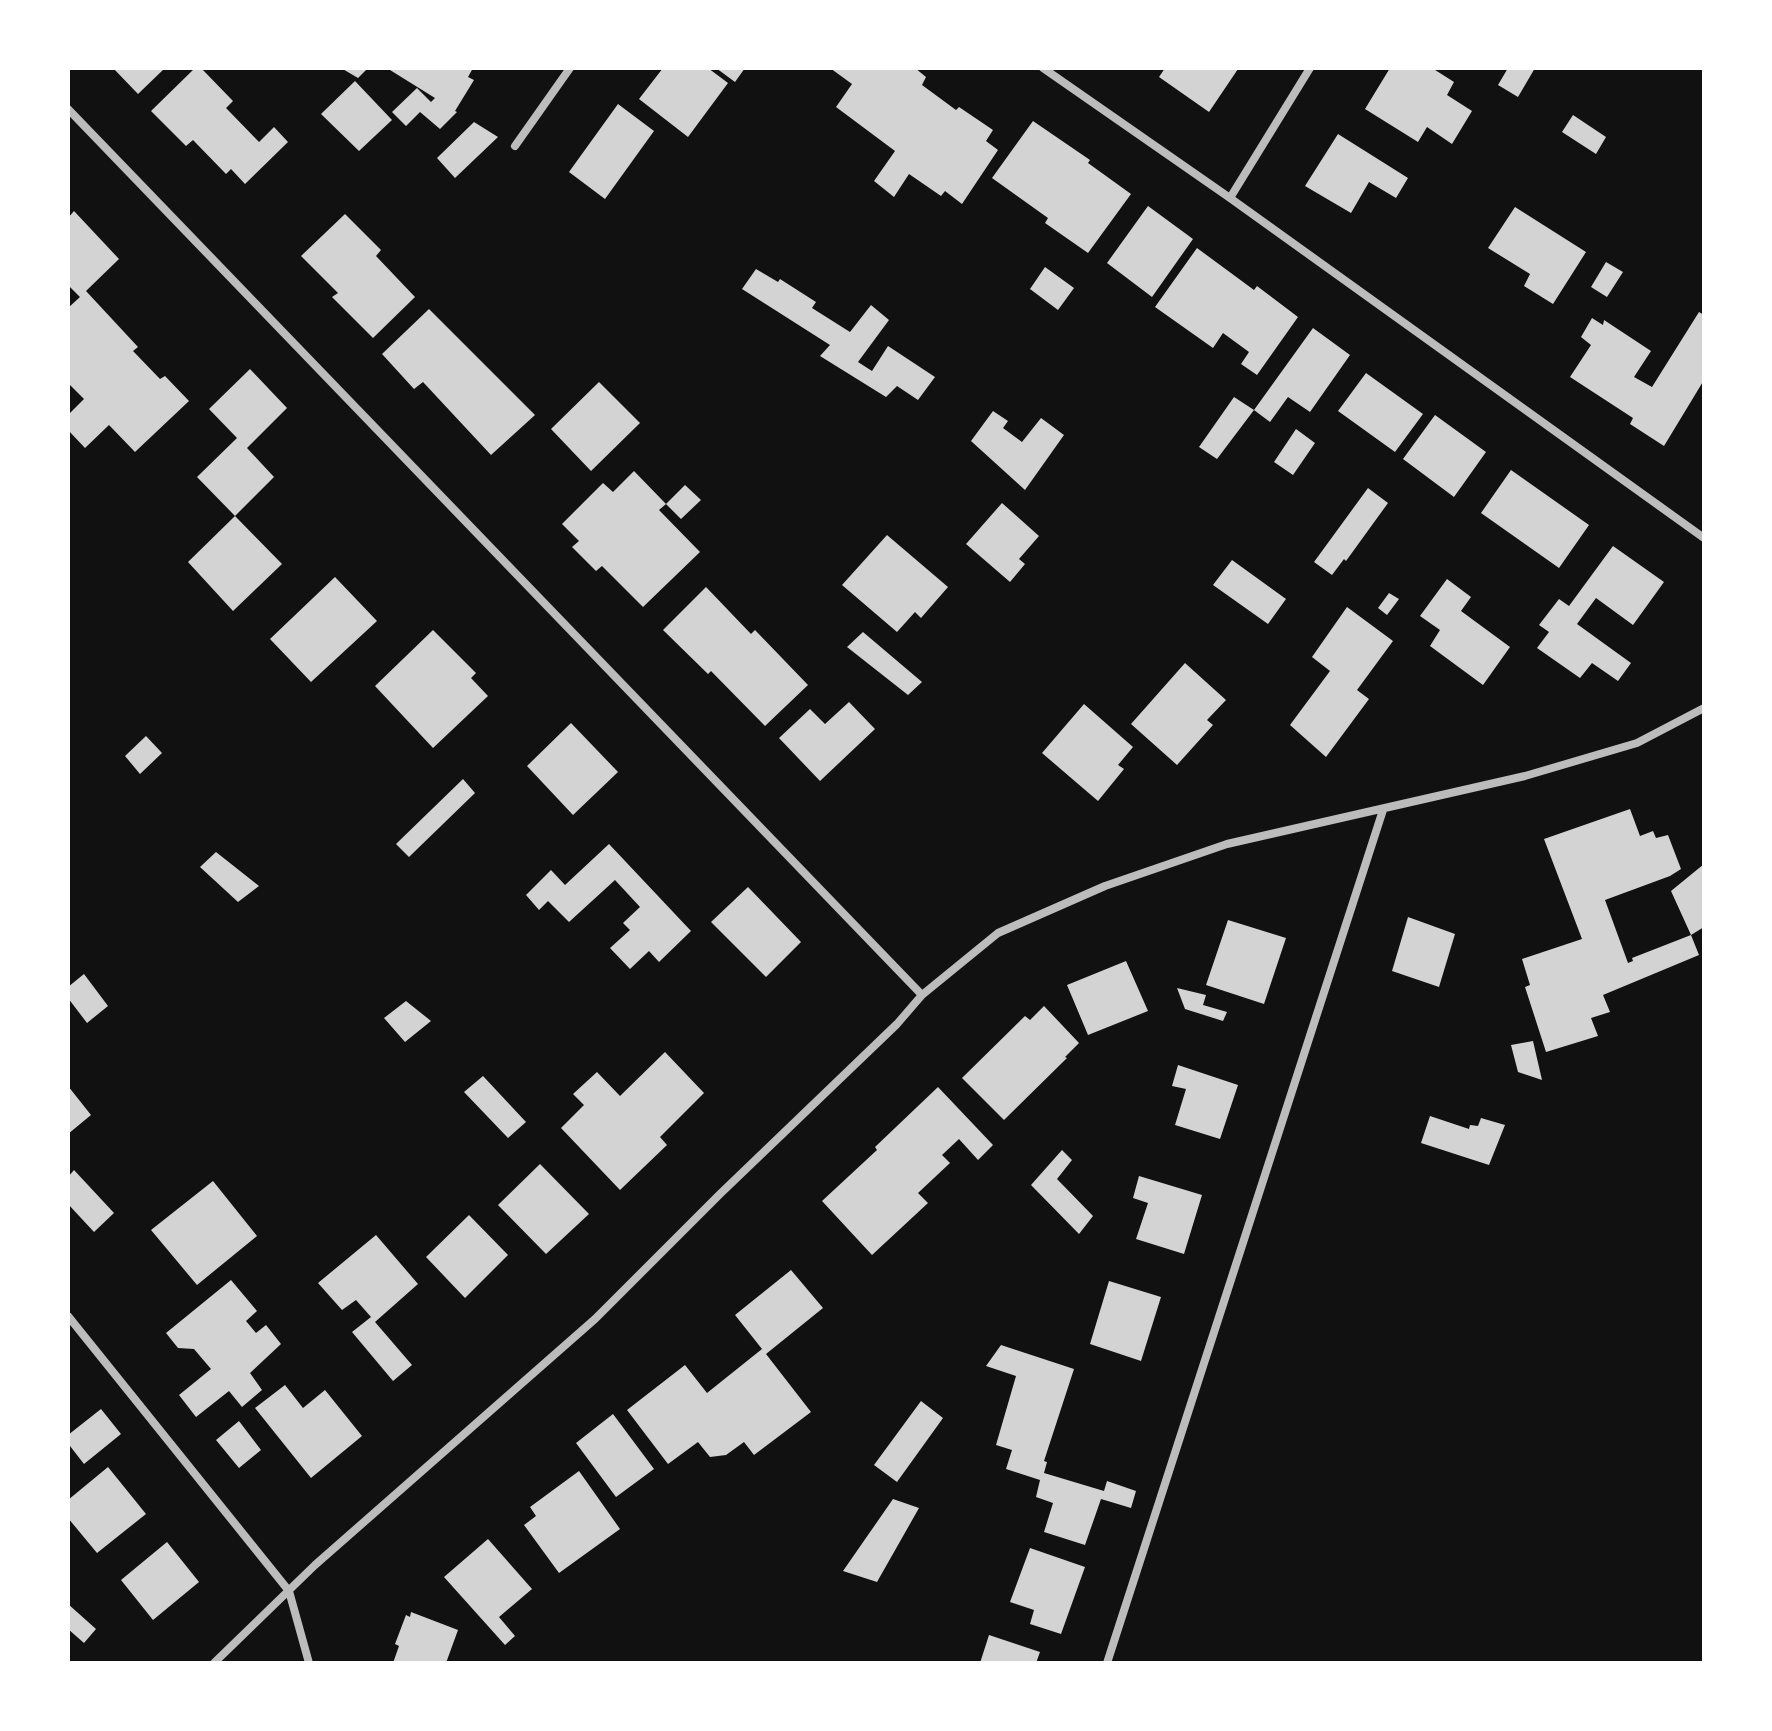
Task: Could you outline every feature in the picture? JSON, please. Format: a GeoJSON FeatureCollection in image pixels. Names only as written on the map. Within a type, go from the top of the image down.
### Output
{"type":"FeatureCollection","features":[{"type":"Feature","properties":{"kind":"street"},"geometry":{"type":"LineString","coordinates":[[515,146],[570,68]]}},
{"type":"Feature","properties":{"kind":"street"},"geometry":{"type":"LineString","coordinates":[[1043,68],[1230,198],[1704,538]]}},
{"type":"Feature","properties":{"kind":"street"},"geometry":{"type":"LineString","coordinates":[[1230,198],[1310,68]]}},
{"type":"Feature","properties":{"kind":"street"},"geometry":{"type":"LineString","coordinates":[[68,109],[922,995]]}},
{"type":"Feature","properties":{"kind":"street"},"geometry":{"type":"LineString","coordinates":[[214,1663],[315,1565],[595,1319],[897,1024],[922,995],[998,933],[1105,886],[1227,844],[1525,776],[1637,743],[1704,708]]}},
{"type":"Feature","properties":{"kind":"street"},"geometry":{"type":"LineString","coordinates":[[1107,1663],[1383,810]]}},
{"type":"Feature","properties":{"kind":"street"},"geometry":{"type":"LineString","coordinates":[[68,1316],[289,1591],[309,1663]]}},
{"type":"Feature","properties":{"kind":"building"},"geometry":{"type":"Polygon","coordinates":[[[113,68],[165,68],[138,94],[113,68]]]}},
{"type":"Feature","properties":{"kind":"building"},"geometry":{"type":"Polygon","coordinates":[[[195,68],[201,68],[233,101],[226,108],[259,142],[274,127],[288,142],[245,184],[231,169],[226,174],[193,140],[186,146],[151,111],[195,68]]]}},
{"type":"Feature","properties":{"kind":"building"},"geometry":{"type":"Polygon","coordinates":[[[341,68],[368,68],[358,78],[341,68]]]}},
{"type":"Feature","properties":{"kind":"building"},"geometry":{"type":"Polygon","coordinates":[[[473,68],[468,77],[474,80],[457,112],[440,129],[420,112],[406,126],[392,112],[417,88],[431,102],[435,98],[390,70],[473,68]]]}},
{"type":"Feature","properties":{"kind":"building"},"geometry":{"type":"Polygon","coordinates":[[[663,68],[708,68],[728,83],[688,137],[639,99],[663,68]]]}},
{"type":"Feature","properties":{"kind":"building"},"geometry":{"type":"Polygon","coordinates":[[[716,68],[745,68],[735,82],[716,68]]]}},
{"type":"Feature","properties":{"kind":"building"},"geometry":{"type":"Polygon","coordinates":[[[830,68],[915,68],[926,77],[922,85],[956,110],[959,107],[993,130],[986,141],[998,150],[962,204],[945,191],[941,196],[909,174],[894,197],[874,181],[895,151],[836,107],[852,84],[830,68]]]}},
{"type":"Feature","properties":{"kind":"building"},"geometry":{"type":"Polygon","coordinates":[[[1165,68],[1238,69],[1209,112],[1159,77],[1165,68]]]}},
{"type":"Feature","properties":{"kind":"building"},"geometry":{"type":"Polygon","coordinates":[[[1390,68],[1432,68],[1454,82],[1447,95],[1472,111],[1452,144],[1427,127],[1418,142],[1365,109],[1390,68]]]}},
{"type":"Feature","properties":{"kind":"building"},"geometry":{"type":"Polygon","coordinates":[[[1508,68],[1535,68],[1518,97],[1498,85],[1508,68]]]}},
{"type":"Feature","properties":{"kind":"building"},"geometry":{"type":"Polygon","coordinates":[[[355,81],[392,120],[359,151],[321,114],[355,81]]]}},
{"type":"Feature","properties":{"kind":"building"},"geometry":{"type":"Polygon","coordinates":[[[618,104],[654,131],[605,199],[569,172],[618,104]]]}},
{"type":"Feature","properties":{"kind":"building"},"geometry":{"type":"Polygon","coordinates":[[[1573,115],[1606,137],[1596,154],[1562,132],[1573,115]]]}},
{"type":"Feature","properties":{"kind":"building"},"geometry":{"type":"Polygon","coordinates":[[[1033,121],[1090,160],[1088,163],[1131,194],[1088,253],[1045,223],[1048,218],[992,178],[1033,121]]]}},
{"type":"Feature","properties":{"kind":"building"},"geometry":{"type":"Polygon","coordinates":[[[474,122],[498,137],[455,178],[437,158],[474,122]]]}},
{"type":"Feature","properties":{"kind":"building"},"geometry":{"type":"Polygon","coordinates":[[[1338,134],[1408,178],[1396,198],[1369,182],[1351,213],[1305,186],[1338,134]]]}},
{"type":"Feature","properties":{"kind":"building"},"geometry":{"type":"Polygon","coordinates":[[[1148,206],[1193,239],[1152,297],[1107,263],[1148,206]]]}},
{"type":"Feature","properties":{"kind":"building"},"geometry":{"type":"Polygon","coordinates":[[[1515,207],[1586,252],[1553,304],[1524,286],[1530,274],[1488,248],[1515,207]]]}},
{"type":"Feature","properties":{"kind":"building"},"geometry":{"type":"Polygon","coordinates":[[[74,211],[119,259],[86,291],[138,347],[133,351],[160,379],[165,376],[189,401],[135,452],[109,425],[85,448],[68,430],[68,415],[84,399],[68,383],[68,308],[80,297],[68,285],[68,218],[74,211]]]}},
{"type":"Feature","properties":{"kind":"building"},"geometry":{"type":"Polygon","coordinates":[[[345,214],[381,250],[376,256],[415,297],[373,338],[332,297],[338,293],[301,256],[345,214]]]}},
{"type":"Feature","properties":{"kind":"building"},"geometry":{"type":"Polygon","coordinates":[[[1197,248],[1254,290],[1257,286],[1298,317],[1257,375],[1241,364],[1249,352],[1223,333],[1213,348],[1155,307],[1197,248]]]}},
{"type":"Feature","properties":{"kind":"building"},"geometry":{"type":"Polygon","coordinates":[[[1606,262],[1623,272],[1607,297],[1591,287],[1606,262]]]}},
{"type":"Feature","properties":{"kind":"building"},"geometry":{"type":"Polygon","coordinates":[[[1045,267],[1074,288],[1058,310],[1030,289],[1045,267]]]}},
{"type":"Feature","properties":{"kind":"building"},"geometry":{"type":"Polygon","coordinates":[[[756,269],[778,282],[780,279],[816,302],[812,308],[850,332],[871,305],[889,320],[858,362],[872,371],[888,346],[935,377],[918,400],[897,386],[886,397],[820,356],[830,345],[742,289],[756,269]]]}},
{"type":"Feature","properties":{"kind":"building"},"geometry":{"type":"Polygon","coordinates":[[[429,309],[535,415],[491,455],[423,382],[414,389],[382,354],[429,309]]]}},
{"type":"Feature","properties":{"kind":"building"},"geometry":{"type":"Polygon","coordinates":[[[1699,312],[1704,315],[1704,380],[1664,446],[1630,424],[1633,418],[1570,377],[1591,345],[1581,337],[1592,318],[1603,325],[1604,320],[1651,351],[1634,377],[1652,387],[1699,312]]]}},
{"type":"Feature","properties":{"kind":"building"},"geometry":{"type":"Polygon","coordinates":[[[1313,328],[1350,355],[1310,412],[1288,397],[1270,422],[1254,410],[1313,328]]]}},
{"type":"Feature","properties":{"kind":"building"},"geometry":{"type":"Polygon","coordinates":[[[250,369],[287,408],[247,448],[274,477],[235,516],[197,477],[237,438],[209,409],[250,369]]]}},
{"type":"Feature","properties":{"kind":"building"},"geometry":{"type":"Polygon","coordinates":[[[1366,373],[1423,414],[1395,452],[1338,411],[1366,373]]]}},
{"type":"Feature","properties":{"kind":"building"},"geometry":{"type":"Polygon","coordinates":[[[599,382],[640,423],[591,471],[551,429],[599,382]]]}},
{"type":"Feature","properties":{"kind":"building"},"geometry":{"type":"Polygon","coordinates":[[[1234,397],[1254,410],[1217,459],[1199,447],[1234,397]]]}},
{"type":"Feature","properties":{"kind":"building"},"geometry":{"type":"Polygon","coordinates":[[[993,411],[1008,421],[1003,428],[1022,442],[1041,418],[1064,435],[1025,490],[971,441],[993,411]]]}},
{"type":"Feature","properties":{"kind":"building"},"geometry":{"type":"Polygon","coordinates":[[[1435,415],[1486,452],[1454,497],[1403,459],[1435,415]]]}},
{"type":"Feature","properties":{"kind":"building"},"geometry":{"type":"Polygon","coordinates":[[[1296,429],[1315,443],[1293,475],[1274,462],[1296,429]]]}},
{"type":"Feature","properties":{"kind":"building"},"geometry":{"type":"Polygon","coordinates":[[[1511,470],[1589,525],[1559,568],[1481,513],[1511,470]]]}},
{"type":"Feature","properties":{"kind":"building"},"geometry":{"type":"Polygon","coordinates":[[[634,471],[666,504],[659,510],[700,552],[643,607],[602,566],[596,571],[572,547],[579,541],[562,524],[603,483],[613,492],[634,471]]]}},
{"type":"Feature","properties":{"kind":"building"},"geometry":{"type":"Polygon","coordinates":[[[685,485],[701,500],[681,519],[666,504],[685,485]]]}},
{"type":"Feature","properties":{"kind":"building"},"geometry":{"type":"Polygon","coordinates":[[[1368,488],[1388,503],[1346,561],[1344,559],[1332,575],[1314,562],[1368,488]]]}},
{"type":"Feature","properties":{"kind":"building"},"geometry":{"type":"Polygon","coordinates":[[[1002,503],[1039,536],[1019,559],[1025,564],[1010,582],[966,544],[1002,503]]]}},
{"type":"Feature","properties":{"kind":"building"},"geometry":{"type":"Polygon","coordinates":[[[235,516],[282,564],[233,611],[188,562],[235,516]]]}},
{"type":"Feature","properties":{"kind":"building"},"geometry":{"type":"Polygon","coordinates":[[[887,535],[948,587],[921,618],[915,612],[897,632],[842,585],[887,535]]]}},
{"type":"Feature","properties":{"kind":"building"},"geometry":{"type":"Polygon","coordinates":[[[1613,546],[1664,582],[1633,625],[1596,598],[1577,624],[1631,663],[1618,681],[1592,663],[1580,678],[1537,648],[1549,632],[1539,625],[1559,599],[1569,606],[1613,546]]]}},
{"type":"Feature","properties":{"kind":"building"},"geometry":{"type":"Polygon","coordinates":[[[1232,560],[1286,599],[1268,624],[1213,585],[1232,560]]]}},
{"type":"Feature","properties":{"kind":"building"},"geometry":{"type":"Polygon","coordinates":[[[335,577],[377,621],[311,682],[270,639],[335,577]]]}},
{"type":"Feature","properties":{"kind":"building"},"geometry":{"type":"Polygon","coordinates":[[[1447,579],[1471,597],[1461,611],[1510,647],[1483,685],[1430,646],[1440,630],[1420,616],[1447,579]]]}},
{"type":"Feature","properties":{"kind":"building"},"geometry":{"type":"Polygon","coordinates":[[[706,587],[751,634],[755,630],[808,685],[765,726],[711,671],[708,674],[663,630],[706,587]]]}},
{"type":"Feature","properties":{"kind":"building"},"geometry":{"type":"Polygon","coordinates":[[[1389,593],[1399,599],[1387,615],[1378,608],[1389,593]]]}},
{"type":"Feature","properties":{"kind":"building"},"geometry":{"type":"Polygon","coordinates":[[[1347,607],[1393,641],[1357,690],[1369,699],[1326,757],[1290,725],[1330,671],[1312,657],[1347,607]]]}},
{"type":"Feature","properties":{"kind":"building"},"geometry":{"type":"Polygon","coordinates":[[[433,630],[476,673],[471,678],[488,696],[433,748],[375,686],[433,630]]]}},
{"type":"Feature","properties":{"kind":"building"},"geometry":{"type":"Polygon","coordinates":[[[863,632],[922,682],[908,695],[847,647],[863,632]]]}},
{"type":"Feature","properties":{"kind":"building"},"geometry":{"type":"Polygon","coordinates":[[[1185,663],[1226,700],[1207,720],[1213,725],[1177,765],[1131,724],[1185,663]]]}},
{"type":"Feature","properties":{"kind":"building"},"geometry":{"type":"Polygon","coordinates":[[[849,702],[875,729],[820,781],[779,738],[810,709],[825,724],[849,702]]]}},
{"type":"Feature","properties":{"kind":"building"},"geometry":{"type":"Polygon","coordinates":[[[1084,704],[1133,747],[1118,765],[1124,769],[1098,801],[1042,753],[1084,704]]]}},
{"type":"Feature","properties":{"kind":"building"},"geometry":{"type":"Polygon","coordinates":[[[571,723],[618,772],[573,815],[527,766],[571,723]]]}},
{"type":"Feature","properties":{"kind":"building"},"geometry":{"type":"Polygon","coordinates":[[[146,736],[162,753],[140,774],[125,756],[146,736]]]}},
{"type":"Feature","properties":{"kind":"building"},"geometry":{"type":"Polygon","coordinates":[[[463,779],[475,793],[409,857],[396,844],[463,779]]]}},
{"type":"Feature","properties":{"kind":"building"},"geometry":{"type":"Polygon","coordinates":[[[1630,809],[1640,836],[1653,831],[1656,838],[1668,835],[1681,869],[1605,900],[1628,963],[1633,961],[1632,958],[1691,935],[1699,955],[1603,995],[1610,1012],[1591,1018],[1598,1036],[1546,1052],[1525,987],[1530,985],[1522,959],[1582,939],[1544,839],[1630,809]]]}},
{"type":"Feature","properties":{"kind":"building"},"geometry":{"type":"Polygon","coordinates":[[[609,844],[691,931],[659,962],[649,951],[630,969],[610,948],[630,930],[623,923],[640,907],[615,880],[569,922],[548,901],[539,910],[526,895],[551,870],[565,885],[609,844]]]}},
{"type":"Feature","properties":{"kind":"building"},"geometry":{"type":"Polygon","coordinates":[[[216,852],[259,886],[238,902],[200,867],[216,852]]]}},
{"type":"Feature","properties":{"kind":"building"},"geometry":{"type":"Polygon","coordinates":[[[1704,864],[1704,927],[1691,935],[1671,891],[1704,864]]]}},
{"type":"Feature","properties":{"kind":"building"},"geometry":{"type":"Polygon","coordinates":[[[748,887],[801,942],[766,977],[711,922],[748,887]]]}},
{"type":"Feature","properties":{"kind":"building"},"geometry":{"type":"Polygon","coordinates":[[[1408,917],[1455,934],[1439,987],[1392,971],[1408,917]]]}},
{"type":"Feature","properties":{"kind":"building"},"geometry":{"type":"Polygon","coordinates":[[[1228,920],[1286,938],[1264,1004],[1206,985],[1228,920]]]}},
{"type":"Feature","properties":{"kind":"building"},"geometry":{"type":"Polygon","coordinates":[[[1126,961],[1148,1011],[1088,1035],[1067,985],[1126,961]]]}},
{"type":"Feature","properties":{"kind":"building"},"geometry":{"type":"Polygon","coordinates":[[[84,974],[108,1006],[87,1023],[68,998],[68,987],[84,974]]]}},
{"type":"Feature","properties":{"kind":"building"},"geometry":{"type":"Polygon","coordinates":[[[1177,988],[1206,995],[1203,1005],[1227,1012],[1223,1021],[1185,1009],[1177,988]]]}},
{"type":"Feature","properties":{"kind":"building"},"geometry":{"type":"Polygon","coordinates":[[[406,1001],[431,1021],[405,1042],[384,1018],[406,1001]]]}},
{"type":"Feature","properties":{"kind":"building"},"geometry":{"type":"Polygon","coordinates":[[[1044,1006],[1079,1043],[1004,1120],[962,1078],[1025,1016],[1030,1020],[1044,1006]]]}},
{"type":"Feature","properties":{"kind":"building"},"geometry":{"type":"Polygon","coordinates":[[[1533,1041],[1542,1080],[1518,1072],[1511,1045],[1533,1041]]]}},
{"type":"Feature","properties":{"kind":"building"},"geometry":{"type":"Polygon","coordinates":[[[665,1052],[704,1093],[660,1137],[667,1145],[620,1190],[561,1128],[584,1105],[573,1094],[597,1072],[620,1096],[665,1052]]]}},
{"type":"Feature","properties":{"kind":"building"},"geometry":{"type":"Polygon","coordinates":[[[1178,1065],[1238,1085],[1220,1139],[1175,1125],[1186,1089],[1172,1086],[1178,1065]]]}},
{"type":"Feature","properties":{"kind":"building"},"geometry":{"type":"Polygon","coordinates":[[[483,1076],[526,1122],[508,1138],[464,1092],[483,1076]]]}},
{"type":"Feature","properties":{"kind":"building"},"geometry":{"type":"Polygon","coordinates":[[[68,1086],[91,1115],[68,1134],[68,1086]]]}},
{"type":"Feature","properties":{"kind":"building"},"geometry":{"type":"Polygon","coordinates":[[[938,1087],[993,1145],[978,1160],[959,1139],[942,1155],[950,1163],[918,1193],[928,1203],[872,1255],[822,1201],[938,1087]]]}},
{"type":"Feature","properties":{"kind":"building"},"geometry":{"type":"Polygon","coordinates":[[[1430,1116],[1469,1129],[1470,1125],[1478,1126],[1481,1118],[1505,1125],[1489,1165],[1421,1143],[1430,1116]]]}},
{"type":"Feature","properties":{"kind":"building"},"geometry":{"type":"Polygon","coordinates":[[[1062,1150],[1072,1160],[1057,1179],[1093,1216],[1079,1234],[1031,1185],[1062,1150]]]}},
{"type":"Feature","properties":{"kind":"building"},"geometry":{"type":"Polygon","coordinates":[[[540,1164],[589,1214],[546,1254],[498,1205],[540,1164]]]}},
{"type":"Feature","properties":{"kind":"building"},"geometry":{"type":"Polygon","coordinates":[[[74,1170],[114,1213],[94,1232],[68,1204],[68,1177],[74,1170]]]}},
{"type":"Feature","properties":{"kind":"building"},"geometry":{"type":"Polygon","coordinates":[[[1139,1176],[1202,1195],[1184,1254],[1136,1239],[1148,1203],[1133,1198],[1139,1176]]]}},
{"type":"Feature","properties":{"kind":"building"},"geometry":{"type":"Polygon","coordinates":[[[213,1181],[257,1236],[197,1285],[151,1230],[213,1181]]]}},
{"type":"Feature","properties":{"kind":"building"},"geometry":{"type":"Polygon","coordinates":[[[469,1215],[508,1255],[465,1298],[426,1257],[469,1215]]]}},
{"type":"Feature","properties":{"kind":"building"},"geometry":{"type":"Polygon","coordinates":[[[376,1235],[418,1284],[375,1322],[412,1365],[393,1381],[352,1332],[371,1317],[356,1300],[342,1310],[318,1283],[376,1235]]]}},
{"type":"Feature","properties":{"kind":"building"},"geometry":{"type":"Polygon","coordinates":[[[791,1270],[823,1308],[766,1354],[811,1412],[754,1455],[744,1442],[726,1455],[710,1457],[698,1442],[668,1464],[627,1410],[685,1365],[707,1393],[762,1349],[735,1315],[791,1270]]]}},
{"type":"Feature","properties":{"kind":"building"},"geometry":{"type":"Polygon","coordinates":[[[231,1280],[257,1311],[246,1321],[256,1333],[266,1325],[281,1344],[250,1373],[262,1390],[242,1407],[229,1391],[196,1417],[179,1395],[211,1369],[194,1349],[178,1348],[166,1333],[231,1280]]]}},
{"type":"Feature","properties":{"kind":"building"},"geometry":{"type":"Polygon","coordinates":[[[1109,1281],[1161,1297],[1141,1361],[1090,1344],[1109,1281]]]}},
{"type":"Feature","properties":{"kind":"building"},"geometry":{"type":"Polygon","coordinates":[[[1001,1345],[1074,1369],[1044,1461],[1047,1462],[1044,1473],[1104,1491],[1107,1481],[1136,1491],[1131,1508],[1101,1499],[1085,1545],[1044,1532],[1053,1503],[1036,1497],[1040,1480],[1006,1469],[1012,1450],[996,1445],[1016,1376],[986,1366],[1001,1345]]]}},
{"type":"Feature","properties":{"kind":"building"},"geometry":{"type":"Polygon","coordinates":[[[285,1385],[303,1408],[325,1390],[362,1436],[311,1478],[255,1408],[285,1385]]]}},
{"type":"Feature","properties":{"kind":"building"},"geometry":{"type":"Polygon","coordinates":[[[921,1401],[943,1418],[897,1482],[874,1465],[921,1401]]]}},
{"type":"Feature","properties":{"kind":"building"},"geometry":{"type":"Polygon","coordinates":[[[101,1409],[121,1434],[84,1464],[70,1446],[68,1448],[68,1435],[101,1409]]]}},
{"type":"Feature","properties":{"kind":"building"},"geometry":{"type":"Polygon","coordinates":[[[613,1414],[654,1469],[616,1497],[576,1443],[613,1414]]]}},
{"type":"Feature","properties":{"kind":"building"},"geometry":{"type":"Polygon","coordinates":[[[239,1421],[261,1450],[239,1468],[216,1440],[239,1421]]]}},
{"type":"Feature","properties":{"kind":"building"},"geometry":{"type":"Polygon","coordinates":[[[108,1467],[146,1514],[97,1553],[68,1518],[68,1500],[108,1467]]]}},
{"type":"Feature","properties":{"kind":"building"},"geometry":{"type":"Polygon","coordinates":[[[579,1471],[620,1529],[559,1573],[524,1525],[536,1516],[530,1507],[579,1471]]]}},
{"type":"Feature","properties":{"kind":"building"},"geometry":{"type":"Polygon","coordinates":[[[893,1499],[919,1508],[877,1582],[843,1571],[893,1499]]]}},
{"type":"Feature","properties":{"kind":"building"},"geometry":{"type":"Polygon","coordinates":[[[488,1539],[532,1589],[499,1617],[515,1636],[505,1645],[444,1577],[488,1539]]]}},
{"type":"Feature","properties":{"kind":"building"},"geometry":{"type":"Polygon","coordinates":[[[167,1542],[199,1582],[153,1620],[121,1580],[167,1542]]]}},
{"type":"Feature","properties":{"kind":"building"},"geometry":{"type":"Polygon","coordinates":[[[1030,1548],[1085,1567],[1061,1634],[1030,1624],[1034,1610],[1010,1602],[1030,1548]]]}},
{"type":"Feature","properties":{"kind":"building"},"geometry":{"type":"Polygon","coordinates":[[[68,1604],[96,1629],[84,1643],[68,1629],[68,1604]]]}},
{"type":"Feature","properties":{"kind":"building"},"geometry":{"type":"Polygon","coordinates":[[[411,1612],[458,1630],[446,1663],[393,1663],[399,1646],[395,1644],[406,1615],[410,1617],[411,1612]]]}},
{"type":"Feature","properties":{"kind":"building"},"geometry":{"type":"Polygon","coordinates":[[[989,1635],[1040,1652],[1036,1663],[980,1663],[989,1635]]]}}]}
